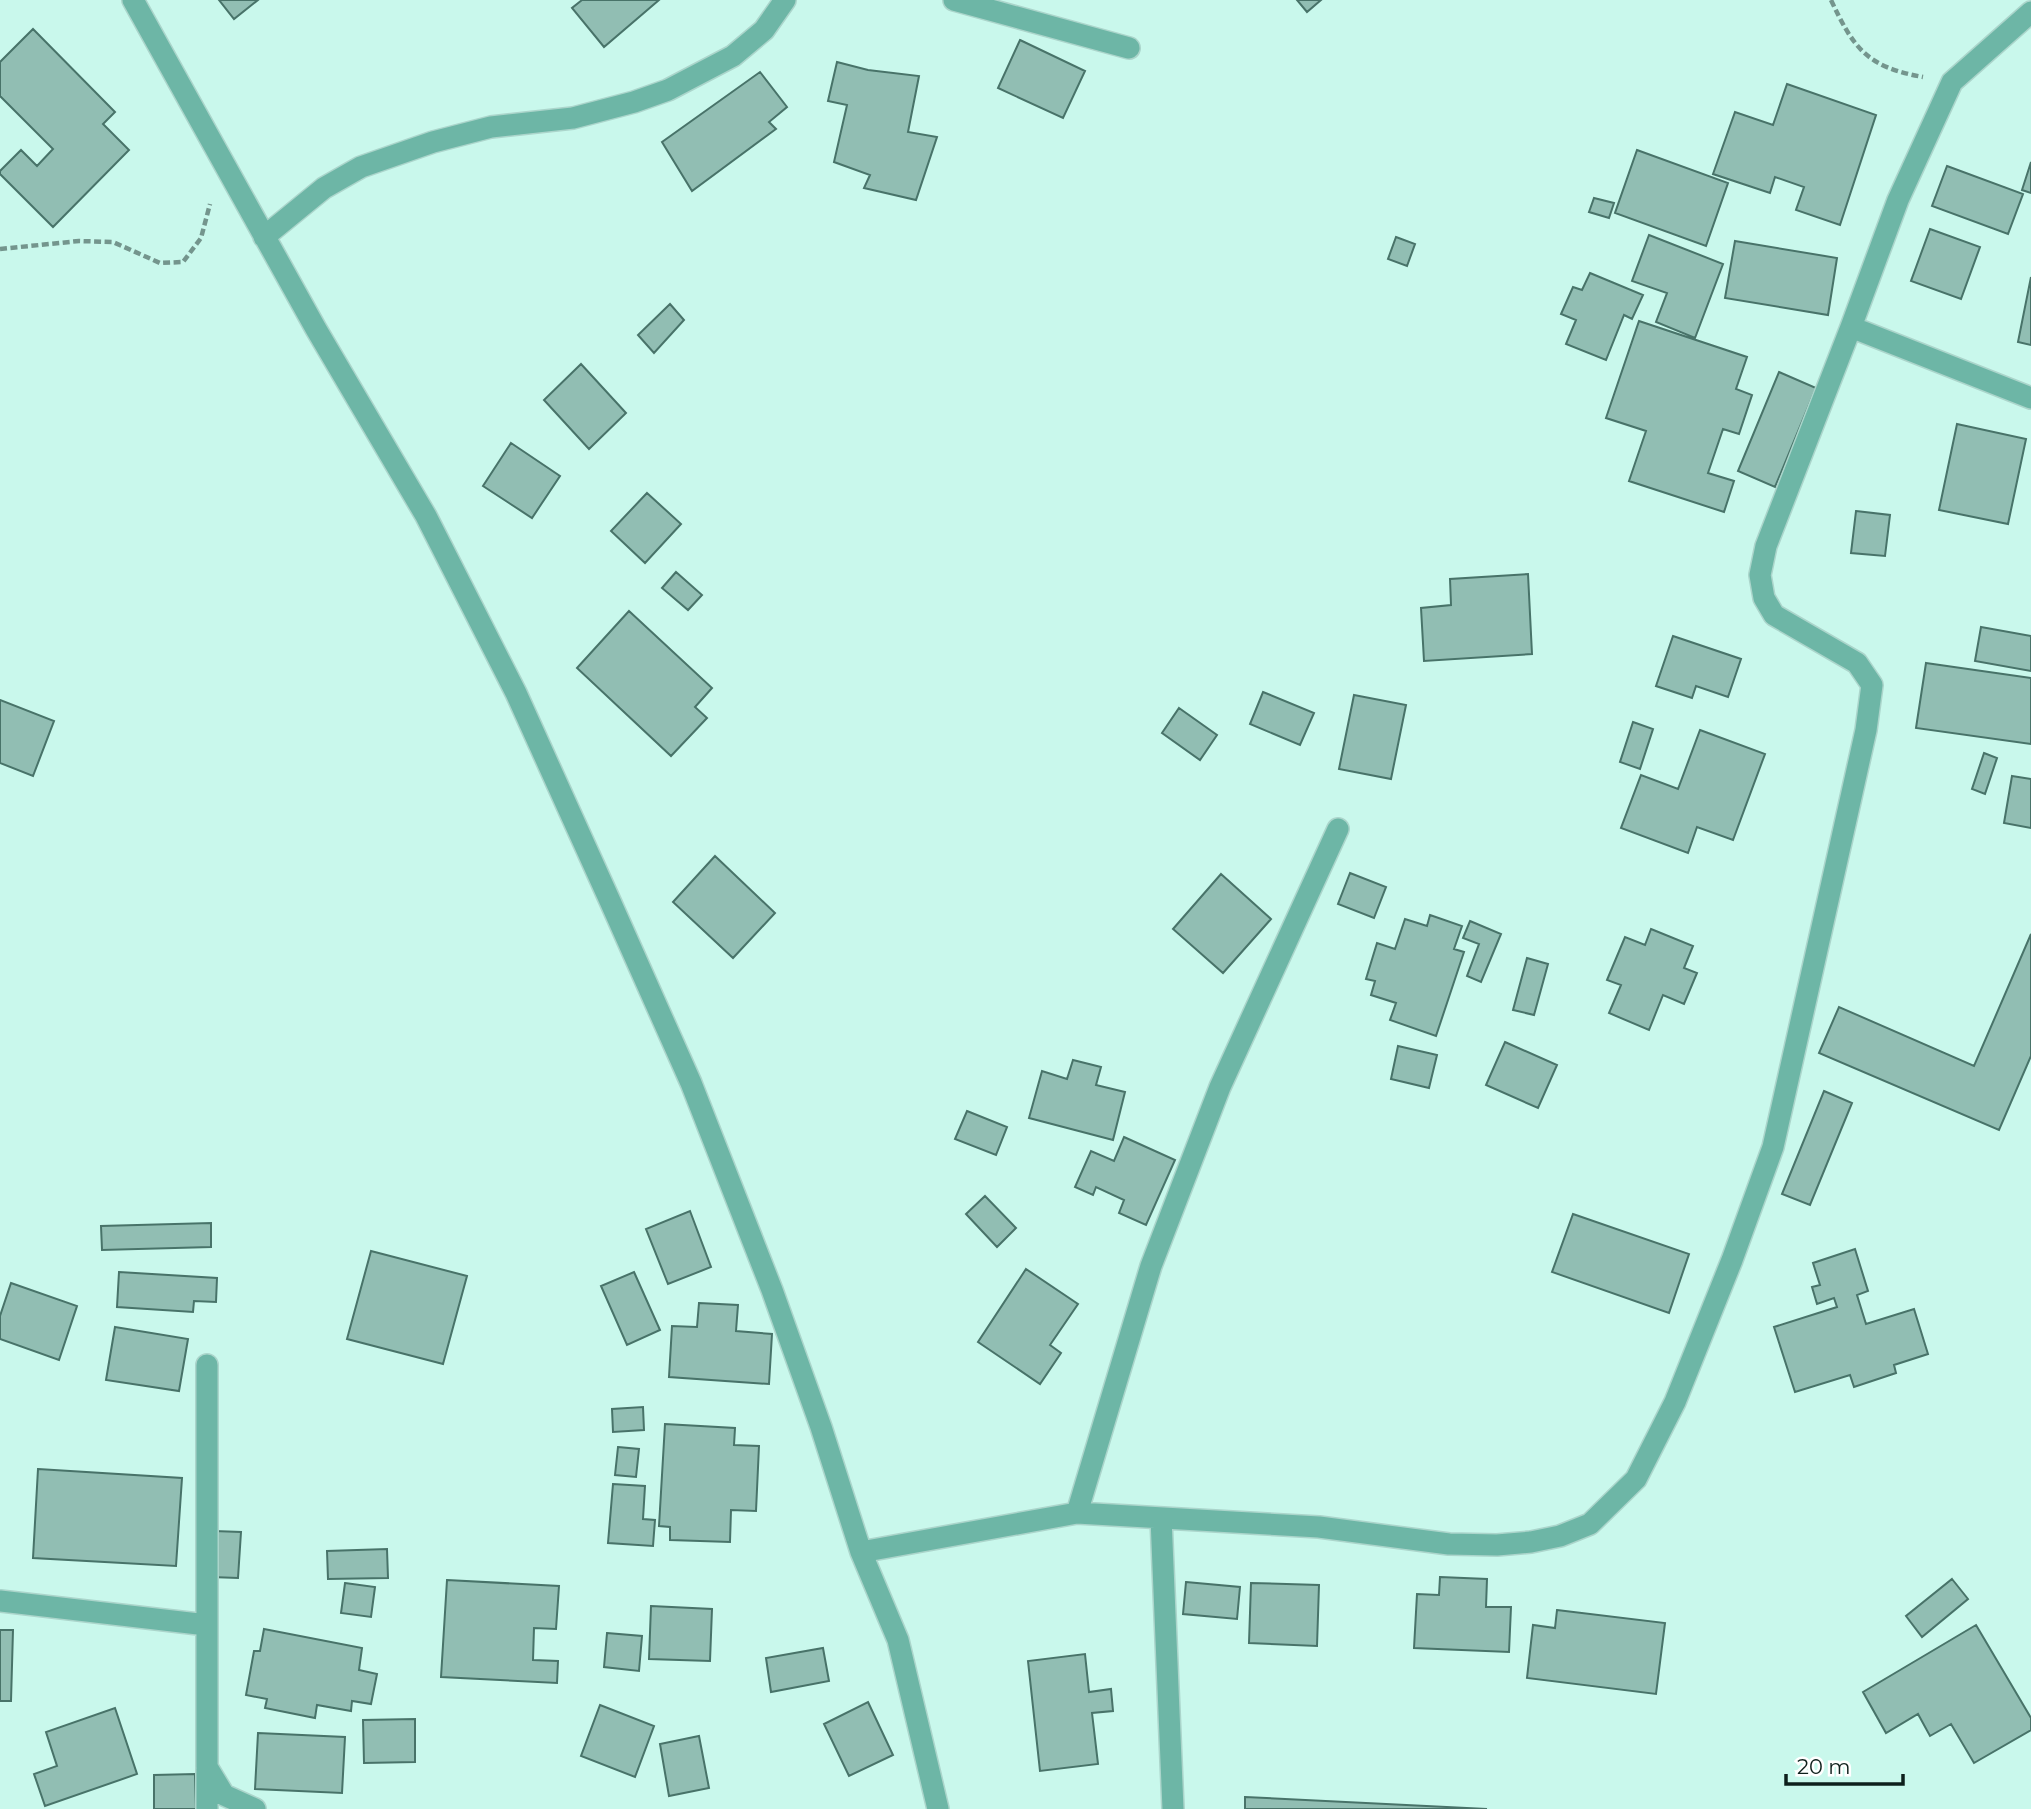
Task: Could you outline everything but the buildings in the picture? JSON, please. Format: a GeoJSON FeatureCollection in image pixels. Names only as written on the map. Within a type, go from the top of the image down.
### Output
{"type":"FeatureCollection","features":[{"type":"Feature","properties":{"kind":"street"},"geometry":{"type":"LineString","coordinates":[[132,0],[264,237],[426,516],[522,705],[691,1083],[772,1290],[817,1415],[861,1552],[898,1640],[938,1809]]}},
{"type":"Feature","properties":{"kind":"street"},"geometry":{"type":"LineString","coordinates":[[264,237],[324,188],[361,167],[433,142],[491,127],[573,118],[668,90],[733,56],[764,30],[785,0]]}},
{"type":"Feature","properties":{"kind":"street"},"geometry":{"type":"LineString","coordinates":[[954,0],[1129,48]]}},
{"type":"Feature","properties":{"kind":"street"},"geometry":{"type":"LineString","coordinates":[[861,1552],[1077,1513],[1319,1527],[1449,1544],[1520,1543],[1560,1536],[1590,1524],[1636,1479],[1675,1402],[1732,1260],[1773,1147],[1866,730],[1872,685],[1857,663],[1774,615],[1765,598],[1760,575],[1766,546],[1852,327],[1898,200],[1952,82],[2031,12]]}},
{"type":"Feature","properties":{"kind":"street"},"geometry":{"type":"LineString","coordinates":[[1852,327],[2031,398]]}},
{"type":"Feature","properties":{"kind":"street"},"geometry":{"type":"LineString","coordinates":[[1077,1513],[1151,1266],[1220,1087],[1338,829]]}},
{"type":"Feature","properties":{"kind":"street"},"geometry":{"type":"LineString","coordinates":[[207,1365],[207,1809]]}},
{"type":"Feature","properties":{"kind":"street"},"geometry":{"type":"LineString","coordinates":[[1161,1518],[1173,1809]]}},
{"type":"Feature","properties":{"kind":"street"},"geometry":{"type":"LineString","coordinates":[[0,1601],[207,1625]]}},
{"type":"Feature","properties":{"kind":"street"},"geometry":{"type":"LineString","coordinates":[[207,1767],[224,1795],[255,1809]]}},
{"type":"Feature","properties":{"kind":"path"},"geometry":{"type":"LineString","coordinates":[[1831,0],[1852,42],[1869,58],[1888,68],[1911,75],[1952,82]]}},
{"type":"Feature","properties":{"kind":"path"},"geometry":{"type":"LineString","coordinates":[[0,248],[79,241],[113,242],[160,263],[183,262],[201,238],[210,201]]}}]}
